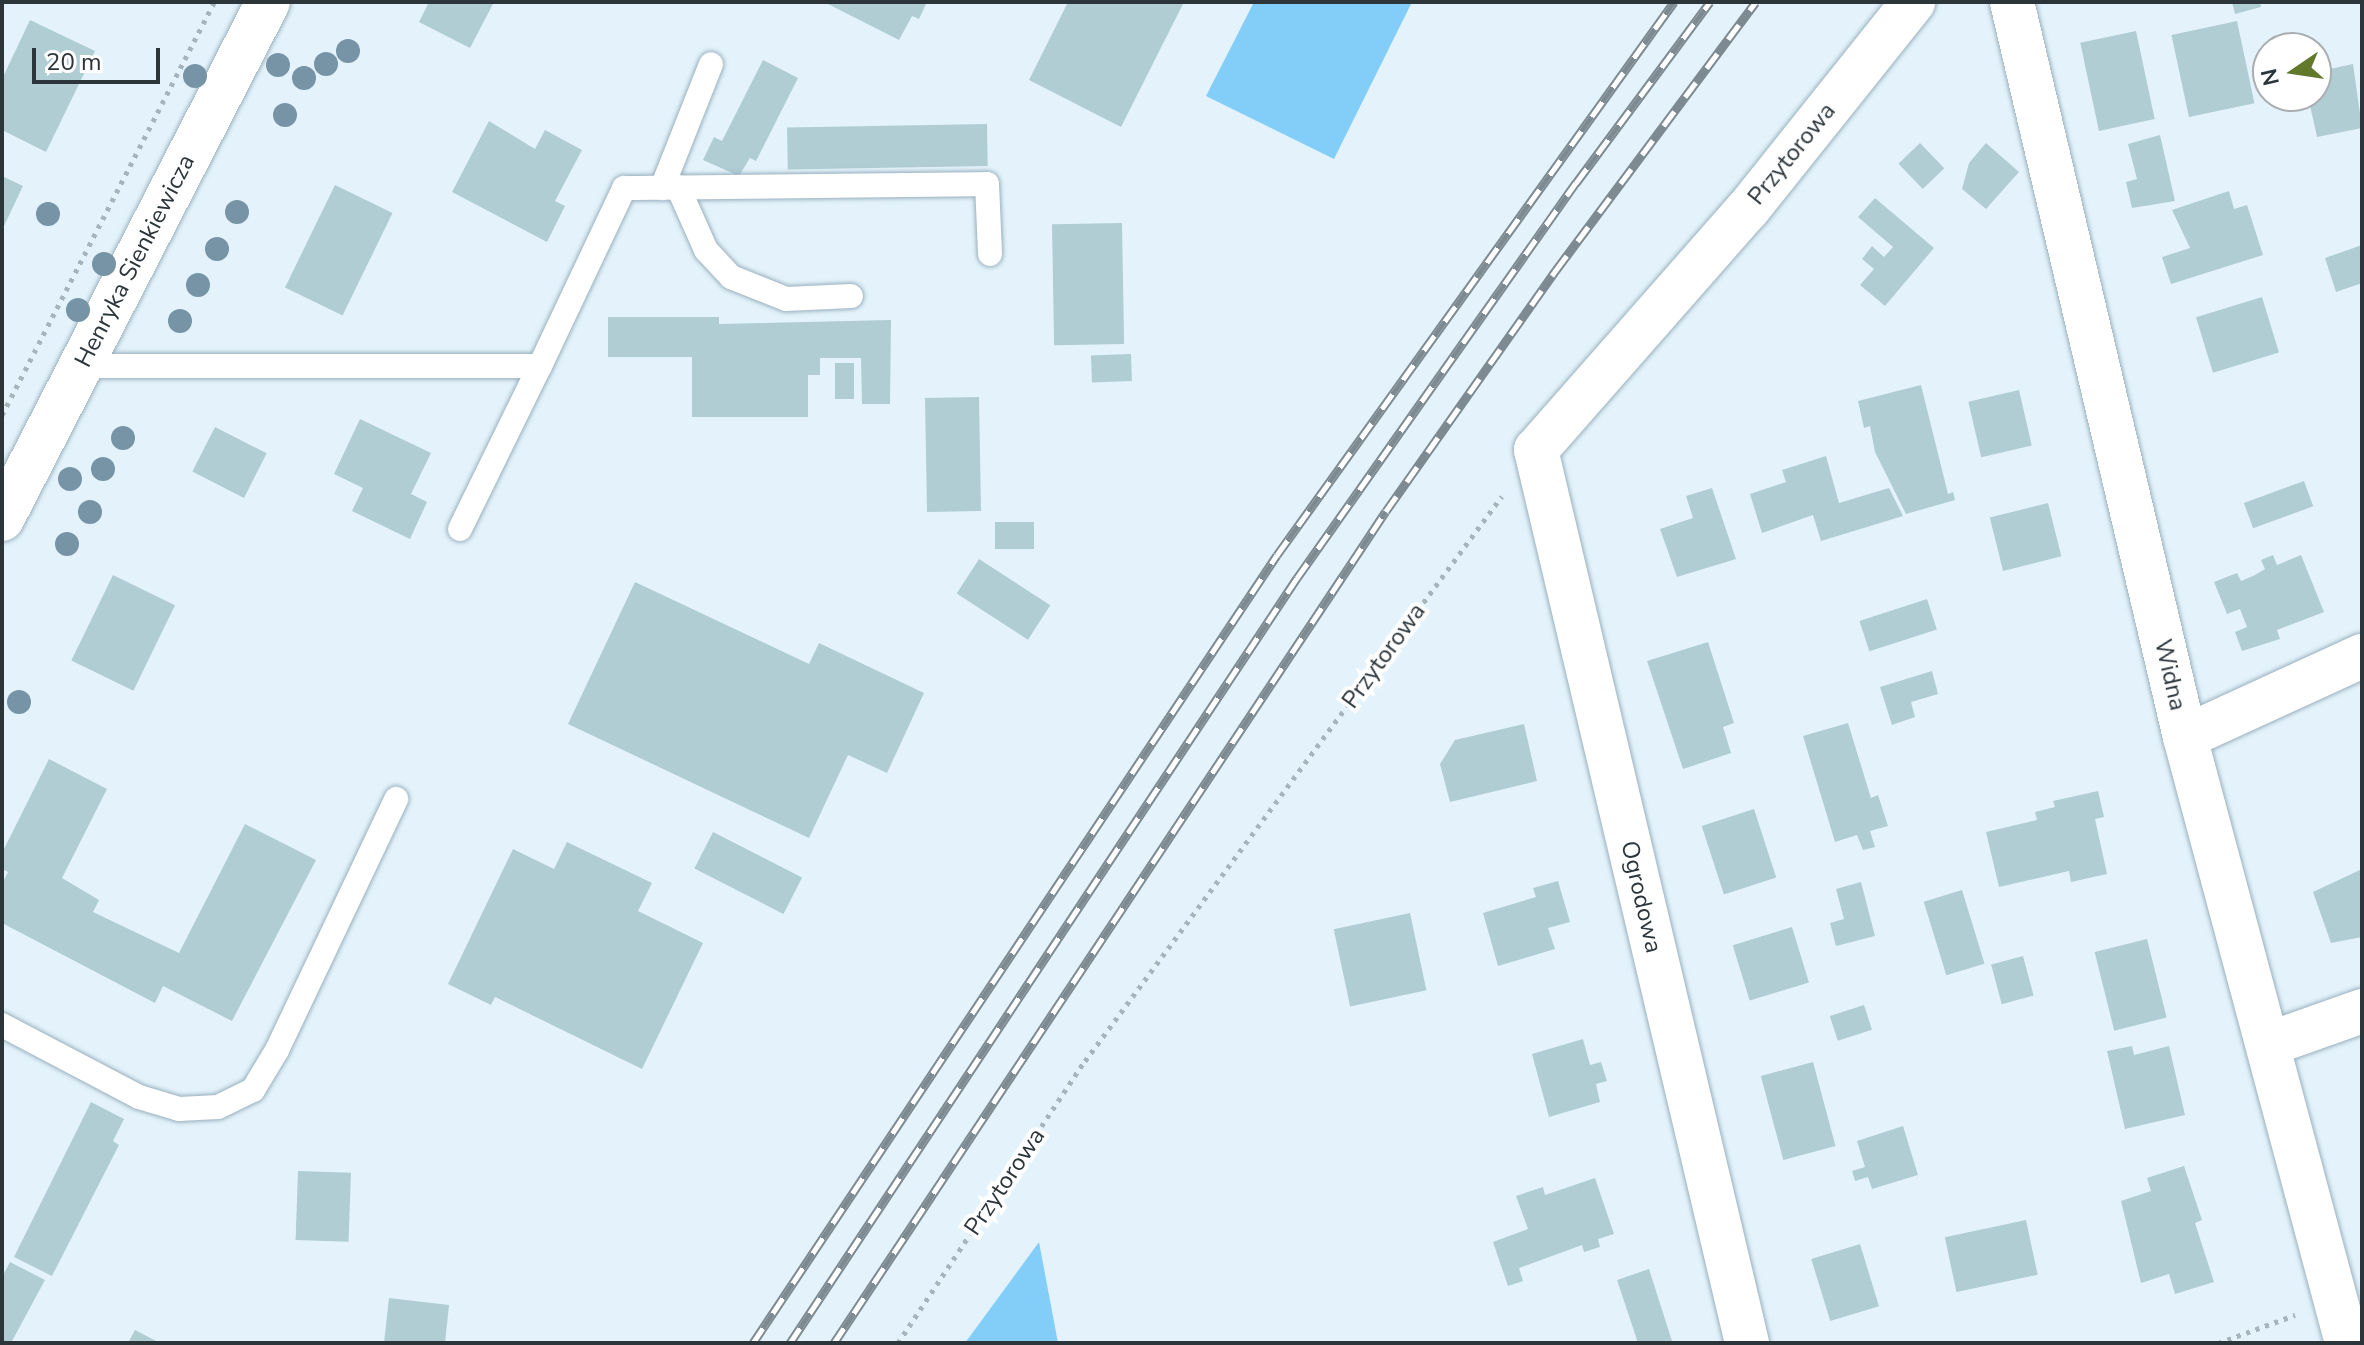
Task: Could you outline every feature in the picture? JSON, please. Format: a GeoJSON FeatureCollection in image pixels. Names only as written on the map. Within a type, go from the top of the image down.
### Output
{"type":"FeatureCollection","features":[{"type":"Feature","properties":{"kind":"street","name":"Henryka Sienkiewicza"},"geometry":{"type":"LineString","coordinates":[[2,519],[268,2]]}},
{"type":"Feature","properties":{"kind":"street","name":"Przytorowa"},"geometry":{"type":"LineString","coordinates":[[1536,450],[1748,209],[1913,2]]}},
{"type":"Feature","properties":{"kind":"street","name":"Widna"},"geometry":{"type":"LineString","coordinates":[[2012,2],[2185,737],[2347,1343]]}},
{"type":"Feature","properties":{"kind":"street","name":"Ogrodowa"},"geometry":{"type":"LineString","coordinates":[[1536,450],[1747,1343]]}},
{"type":"Feature","properties":{"kind":"street"},"geometry":{"type":"LineString","coordinates":[[2185,737],[2362,656]]}},
{"type":"Feature","properties":{"kind":"street"},"geometry":{"type":"LineString","coordinates":[[2269,1044],[2362,1011]]}},
{"type":"Feature","properties":{"kind":"lane"},"geometry":{"type":"LineString","coordinates":[[711,64],[670,187],[706,250],[731,277],[786,299],[851,296]]}},
{"type":"Feature","properties":{"kind":"lane"},"geometry":{"type":"LineString","coordinates":[[460,529],[624,188],[987,184],[990,254]]}},
{"type":"Feature","properties":{"kind":"lane"},"geometry":{"type":"LineString","coordinates":[[81,366],[540,366]]}},
{"type":"Feature","properties":{"kind":"lane"},"geometry":{"type":"LineString","coordinates":[[2,1025],[139,1097],[179,1109],[218,1107],[253,1090],[277,1050],[396,799]]}},
{"type":"Feature","properties":{"kind":"path"},"geometry":{"type":"LineString","coordinates":[[2,415],[214,2]]}},
{"type":"Feature","properties":{"kind":"path","name":"Przytorowa"},"geometry":{"type":"LineString","coordinates":[[898,1343],[1085,1061],[1536,450]]}},
{"type":"Feature","properties":{"kind":"path"},"geometry":{"type":"LineString","coordinates":[[2218,1343],[2303,1311]]}},
{"type":"Feature","properties":{"kind":"shaded area"},"geometry":{"type":"Polygon","coordinates":[[[1254,2],[1412,2],[1334,159],[1206,96],[1254,2]]]}},
{"type":"Feature","properties":{"kind":"shaded area"},"geometry":{"type":"Polygon","coordinates":[[[1039,1242],[1058,1343],[965,1343],[1039,1242]]]}},
{"type":"Feature","properties":{"kind":"building"},"geometry":{"type":"Polygon","coordinates":[[[429,2],[494,2],[470,48],[419,22],[429,2]]]}},
{"type":"Feature","properties":{"kind":"building"},"geometry":{"type":"Polygon","coordinates":[[[824,2],[927,2],[919,19],[912,16],[899,40],[824,2]]]}},
{"type":"Feature","properties":{"kind":"building"},"geometry":{"type":"Polygon","coordinates":[[[1068,2],[1184,2],[1121,127],[1029,80],[1068,2]]]}},
{"type":"Feature","properties":{"kind":"building"},"geometry":{"type":"Polygon","coordinates":[[[2232,2],[2260,2],[2261,7],[2235,14],[2232,2]]]}},
{"type":"Feature","properties":{"kind":"building"},"geometry":{"type":"Polygon","coordinates":[[[30,20],[95,51],[46,152],[2,130],[2,79],[30,20]]]}},
{"type":"Feature","properties":{"kind":"building"},"geometry":{"type":"Polygon","coordinates":[[[2237,21],[2252,104],[2189,117],[2171,35],[2237,21]]]}},
{"type":"Feature","properties":{"kind":"building"},"geometry":{"type":"Polygon","coordinates":[[[2136,31],[2155,119],[2099,131],[2080,43],[2136,31]]]}},
{"type":"Feature","properties":{"kind":"building"},"geometry":{"type":"Polygon","coordinates":[[[763,60],[798,78],[756,161],[750,158],[739,176],[703,160],[714,137],[722,141],[763,60]]]}},
{"type":"Feature","properties":{"kind":"building"},"geometry":{"type":"Polygon","coordinates":[[[2353,64],[2362,128],[2317,137],[2312,112],[2332,112],[2332,69],[2353,64]]]}},
{"type":"Feature","properties":{"kind":"building"},"geometry":{"type":"Polygon","coordinates":[[[489,121],[535,149],[545,130],[582,150],[555,201],[565,206],[547,242],[452,192],[489,121]]]}},
{"type":"Feature","properties":{"kind":"building"},"geometry":{"type":"Polygon","coordinates":[[[987,124],[988,166],[788,169],[787,127],[987,124]]]}},
{"type":"Feature","properties":{"kind":"building"},"geometry":{"type":"Polygon","coordinates":[[[2160,135],[2175,201],[2132,208],[2126,182],[2137,179],[2128,144],[2160,135]]]}},
{"type":"Feature","properties":{"kind":"building"},"geometry":{"type":"Polygon","coordinates":[[[1920,143],[1944,168],[1923,189],[1898,164],[1920,143]]]}},
{"type":"Feature","properties":{"kind":"building"},"geometry":{"type":"Polygon","coordinates":[[[1986,143],[2019,172],[1986,209],[1962,189],[1969,163],[1986,143]]]}},
{"type":"Feature","properties":{"kind":"building"},"geometry":{"type":"Polygon","coordinates":[[[2,176],[23,186],[2,230],[2,176]]]}},
{"type":"Feature","properties":{"kind":"building"},"geometry":{"type":"Polygon","coordinates":[[[335,185],[393,213],[343,316],[285,287],[335,185]]]}},
{"type":"Feature","properties":{"kind":"building"},"geometry":{"type":"Polygon","coordinates":[[[2229,191],[2234,209],[2247,205],[2263,255],[2171,284],[2162,257],[2190,248],[2172,210],[2229,191]]]}},
{"type":"Feature","properties":{"kind":"building"},"geometry":{"type":"Polygon","coordinates":[[[1875,198],[1934,248],[1885,306],[1860,285],[1874,269],[1862,259],[1872,246],[1884,257],[1893,247],[1858,217],[1875,198]]]}},
{"type":"Feature","properties":{"kind":"building"},"geometry":{"type":"Polygon","coordinates":[[[1122,223],[1124,344],[1054,345],[1052,224],[1122,223]]]}},
{"type":"Feature","properties":{"kind":"building"},"geometry":{"type":"Polygon","coordinates":[[[2362,245],[2362,283],[2336,292],[2325,258],[2362,245]]]}},
{"type":"Feature","properties":{"kind":"building"},"geometry":{"type":"Polygon","coordinates":[[[2262,297],[2279,352],[2213,373],[2196,317],[2262,297]]]}},
{"type":"Feature","properties":{"kind":"building"},"geometry":{"type":"Polygon","coordinates":[[[608,317],[719,317],[719,324],[891,320],[890,404],[862,404],[861,358],[820,358],[820,375],[808,375],[808,417],[692,417],[692,357],[608,357],[608,317]]]}},
{"type":"Feature","properties":{"kind":"building"},"geometry":{"type":"Polygon","coordinates":[[[1131,354],[1132,381],[1092,382],[1091,355],[1131,354]]]}},
{"type":"Feature","properties":{"kind":"building"},"geometry":{"type":"Polygon","coordinates":[[[835,363],[854,363],[854,399],[835,399],[835,363]]]}},
{"type":"Feature","properties":{"kind":"building"},"geometry":{"type":"Polygon","coordinates":[[[1921,385],[1948,494],[1953,492],[1955,500],[1906,514],[1875,452],[1870,426],[1864,428],[1858,401],[1921,385]]]}},
{"type":"Feature","properties":{"kind":"building"},"geometry":{"type":"Polygon","coordinates":[[[2019,390],[2032,446],[1981,457],[1968,402],[2019,390]]]}},
{"type":"Feature","properties":{"kind":"building"},"geometry":{"type":"Polygon","coordinates":[[[979,397],[981,511],[927,512],[925,398],[979,397]]]}},
{"type":"Feature","properties":{"kind":"building"},"geometry":{"type":"Polygon","coordinates":[[[360,419],[431,453],[411,494],[427,502],[410,539],[352,511],[363,488],[334,474],[360,419]]]}},
{"type":"Feature","properties":{"kind":"building"},"geometry":{"type":"Polygon","coordinates":[[[215,427],[267,453],[244,498],[192,472],[215,427]]]}},
{"type":"Feature","properties":{"kind":"building"},"geometry":{"type":"Polygon","coordinates":[[[1826,456],[1839,503],[1889,488],[1903,516],[1821,541],[1813,515],[1762,533],[1750,494],[1786,482],[1782,470],[1826,456]]]}},
{"type":"Feature","properties":{"kind":"building"},"geometry":{"type":"Polygon","coordinates":[[[2304,481],[2313,506],[2253,528],[2244,503],[2304,481]]]}},
{"type":"Feature","properties":{"kind":"building"},"geometry":{"type":"Polygon","coordinates":[[[1712,488],[1736,559],[1677,577],[1660,529],[1693,518],[1686,496],[1712,488]]]}},
{"type":"Feature","properties":{"kind":"building"},"geometry":{"type":"Polygon","coordinates":[[[2048,503],[2061,556],[2003,571],[1990,518],[2048,503]]]}},
{"type":"Feature","properties":{"kind":"building"},"geometry":{"type":"Polygon","coordinates":[[[995,522],[1034,522],[1034,549],[995,549],[995,522]]]}},
{"type":"Feature","properties":{"kind":"building"},"geometry":{"type":"Polygon","coordinates":[[[2273,555],[2277,565],[2301,555],[2324,612],[2277,630],[2280,639],[2242,651],[2235,632],[2247,627],[2240,609],[2227,614],[2214,582],[2237,573],[2241,581],[2255,575],[2265,569],[2261,560],[2273,555]]]}},
{"type":"Feature","properties":{"kind":"building"},"geometry":{"type":"Polygon","coordinates":[[[979,559],[1050,605],[1028,640],[957,593],[979,559]]]}},
{"type":"Feature","properties":{"kind":"building"},"geometry":{"type":"Polygon","coordinates":[[[113,575],[175,605],[133,691],[71,660],[113,575]]]}},
{"type":"Feature","properties":{"kind":"building"},"geometry":{"type":"Polygon","coordinates":[[[635,582],[809,664],[819,643],[924,693],[887,773],[848,755],[809,838],[568,724],[635,582]]]}},
{"type":"Feature","properties":{"kind":"building"},"geometry":{"type":"Polygon","coordinates":[[[1927,599],[1937,629],[1869,651],[1859,621],[1927,599]]]}},
{"type":"Feature","properties":{"kind":"building"},"geometry":{"type":"Polygon","coordinates":[[[1708,642],[1734,723],[1723,727],[1731,753],[1683,769],[1647,661],[1708,642]]]}},
{"type":"Feature","properties":{"kind":"building"},"geometry":{"type":"Polygon","coordinates":[[[1932,671],[1938,694],[1911,702],[1915,717],[1892,725],[1880,687],[1932,671]]]}},
{"type":"Feature","properties":{"kind":"building"},"geometry":{"type":"Polygon","coordinates":[[[1848,723],[1871,798],[1878,795],[1888,826],[1870,831],[1875,847],[1863,850],[1857,835],[1835,842],[1803,736],[1848,723]]]}},
{"type":"Feature","properties":{"kind":"building"},"geometry":{"type":"Polygon","coordinates":[[[1524,724],[1537,781],[1450,802],[1440,764],[1455,740],[1524,724]]]}},
{"type":"Feature","properties":{"kind":"building"},"geometry":{"type":"Polygon","coordinates":[[[49,759],[107,789],[62,878],[99,900],[93,912],[179,953],[245,824],[316,860],[232,1021],[163,986],[155,1003],[2,923],[2,884],[8,872],[2,869],[2,853],[49,759]]]}},
{"type":"Feature","properties":{"kind":"building"},"geometry":{"type":"Polygon","coordinates":[[[2098,791],[2104,817],[2095,819],[2107,874],[2071,882],[2069,871],[1999,887],[1986,832],[2037,820],[2035,812],[2055,807],[2053,801],[2098,791]]]}},
{"type":"Feature","properties":{"kind":"building"},"geometry":{"type":"Polygon","coordinates":[[[1754,809],[1776,877],[1724,894],[1702,826],[1754,809]]]}},
{"type":"Feature","properties":{"kind":"building"},"geometry":{"type":"Polygon","coordinates":[[[713,832],[802,877],[783,914],[694,869],[713,832]]]}},
{"type":"Feature","properties":{"kind":"building"},"geometry":{"type":"Polygon","coordinates":[[[567,842],[652,883],[638,911],[703,943],[642,1069],[495,997],[491,1005],[448,984],[513,849],[554,869],[567,842]]]}},
{"type":"Feature","properties":{"kind":"building"},"geometry":{"type":"Polygon","coordinates":[[[2362,869],[2362,937],[2331,943],[2313,892],[2362,869]]]}},
{"type":"Feature","properties":{"kind":"building"},"geometry":{"type":"Polygon","coordinates":[[[1558,881],[1570,922],[1548,928],[1555,949],[1498,966],[1483,913],[1536,897],[1533,888],[1558,881]]]}},
{"type":"Feature","properties":{"kind":"building"},"geometry":{"type":"Polygon","coordinates":[[[1861,882],[1875,936],[1836,946],[1830,923],[1844,919],[1836,889],[1861,882]]]}},
{"type":"Feature","properties":{"kind":"building"},"geometry":{"type":"Polygon","coordinates":[[[1962,890],[1985,964],[1946,975],[1924,902],[1962,890]]]}},
{"type":"Feature","properties":{"kind":"building"},"geometry":{"type":"Polygon","coordinates":[[[1410,913],[1426,990],[1350,1006],[1334,929],[1410,913]]]}},
{"type":"Feature","properties":{"kind":"building"},"geometry":{"type":"Polygon","coordinates":[[[1792,927],[1809,982],[1750,1001],[1733,945],[1792,927]]]}},
{"type":"Feature","properties":{"kind":"building"},"geometry":{"type":"Polygon","coordinates":[[[2147,939],[2167,1018],[2114,1031],[2095,952],[2147,939]]]}},
{"type":"Feature","properties":{"kind":"building"},"geometry":{"type":"Polygon","coordinates":[[[2023,956],[2034,996],[2002,1004],[1991,965],[2023,956]]]}},
{"type":"Feature","properties":{"kind":"building"},"geometry":{"type":"Polygon","coordinates":[[[1864,1005],[1872,1030],[1838,1041],[1830,1016],[1864,1005]]]}},
{"type":"Feature","properties":{"kind":"building"},"geometry":{"type":"Polygon","coordinates":[[[1583,1039],[1590,1065],[1601,1062],[1607,1081],[1596,1084],[1600,1102],[1549,1117],[1532,1054],[1583,1039]]]}},
{"type":"Feature","properties":{"kind":"building"},"geometry":{"type":"Polygon","coordinates":[[[2132,1046],[2134,1055],[2169,1046],[2185,1115],[2125,1129],[2107,1051],[2132,1046]]]}},
{"type":"Feature","properties":{"kind":"building"},"geometry":{"type":"Polygon","coordinates":[[[1813,1062],[1836,1146],[1783,1160],[1761,1076],[1813,1062]]]}},
{"type":"Feature","properties":{"kind":"building"},"geometry":{"type":"Polygon","coordinates":[[[91,1102],[124,1119],[113,1141],[119,1145],[52,1276],[14,1257],[91,1102]]]}},
{"type":"Feature","properties":{"kind":"building"},"geometry":{"type":"Polygon","coordinates":[[[1903,1126],[1918,1175],[1872,1189],[1868,1177],[1855,1181],[1852,1171],[1865,1167],[1857,1141],[1903,1126]]]}},
{"type":"Feature","properties":{"kind":"building"},"geometry":{"type":"Polygon","coordinates":[[[2184,1166],[2202,1220],[2195,1223],[2214,1282],[2175,1294],[2169,1274],[2141,1283],[2121,1201],[2151,1191],[2147,1178],[2184,1166]]]}},
{"type":"Feature","properties":{"kind":"building"},"geometry":{"type":"Polygon","coordinates":[[[298,1171],[351,1173],[349,1242],[296,1240],[298,1171]]]}},
{"type":"Feature","properties":{"kind":"building"},"geometry":{"type":"Polygon","coordinates":[[[1595,1178],[1614,1234],[1598,1239],[1600,1247],[1584,1252],[1582,1245],[1519,1268],[1523,1281],[1508,1286],[1493,1242],[1528,1229],[1516,1196],[1543,1187],[1545,1195],[1595,1178]]]}},
{"type":"Feature","properties":{"kind":"building"},"geometry":{"type":"Polygon","coordinates":[[[2026,1220],[2038,1275],[1956,1292],[1945,1237],[2026,1220]]]}},
{"type":"Feature","properties":{"kind":"building"},"geometry":{"type":"Polygon","coordinates":[[[1860,1244],[1879,1306],[1830,1321],[1811,1259],[1860,1244]]]}},
{"type":"Feature","properties":{"kind":"building"},"geometry":{"type":"Polygon","coordinates":[[[10,1262],[45,1280],[11,1343],[2,1343],[2,1277],[10,1262]]]}},
{"type":"Feature","properties":{"kind":"building"},"geometry":{"type":"Polygon","coordinates":[[[1649,1269],[1672,1341],[1665,1343],[1638,1343],[1617,1280],[1649,1269]]]}},
{"type":"Feature","properties":{"kind":"building"},"geometry":{"type":"Polygon","coordinates":[[[389,1298],[449,1305],[445,1343],[384,1343],[389,1298]]]}},
{"type":"Feature","properties":{"kind":"building"},"geometry":{"type":"Polygon","coordinates":[[[135,1330],[160,1343],[128,1343],[135,1330]]]}},
{"type":"Feature","properties":{"kind":"railway"},"geometry":{"type":"LineString","coordinates":[[753,1343],[1277,555],[1674,2]]}},
{"type":"Feature","properties":{"kind":"railway"},"geometry":{"type":"LineString","coordinates":[[790,1343],[1297,578],[1576,183],[1710,2]]}},
{"type":"Feature","properties":{"kind":"railway"},"geometry":{"type":"LineString","coordinates":[[834,1343],[1386,511],[1556,270],[1756,2]]}}]}
